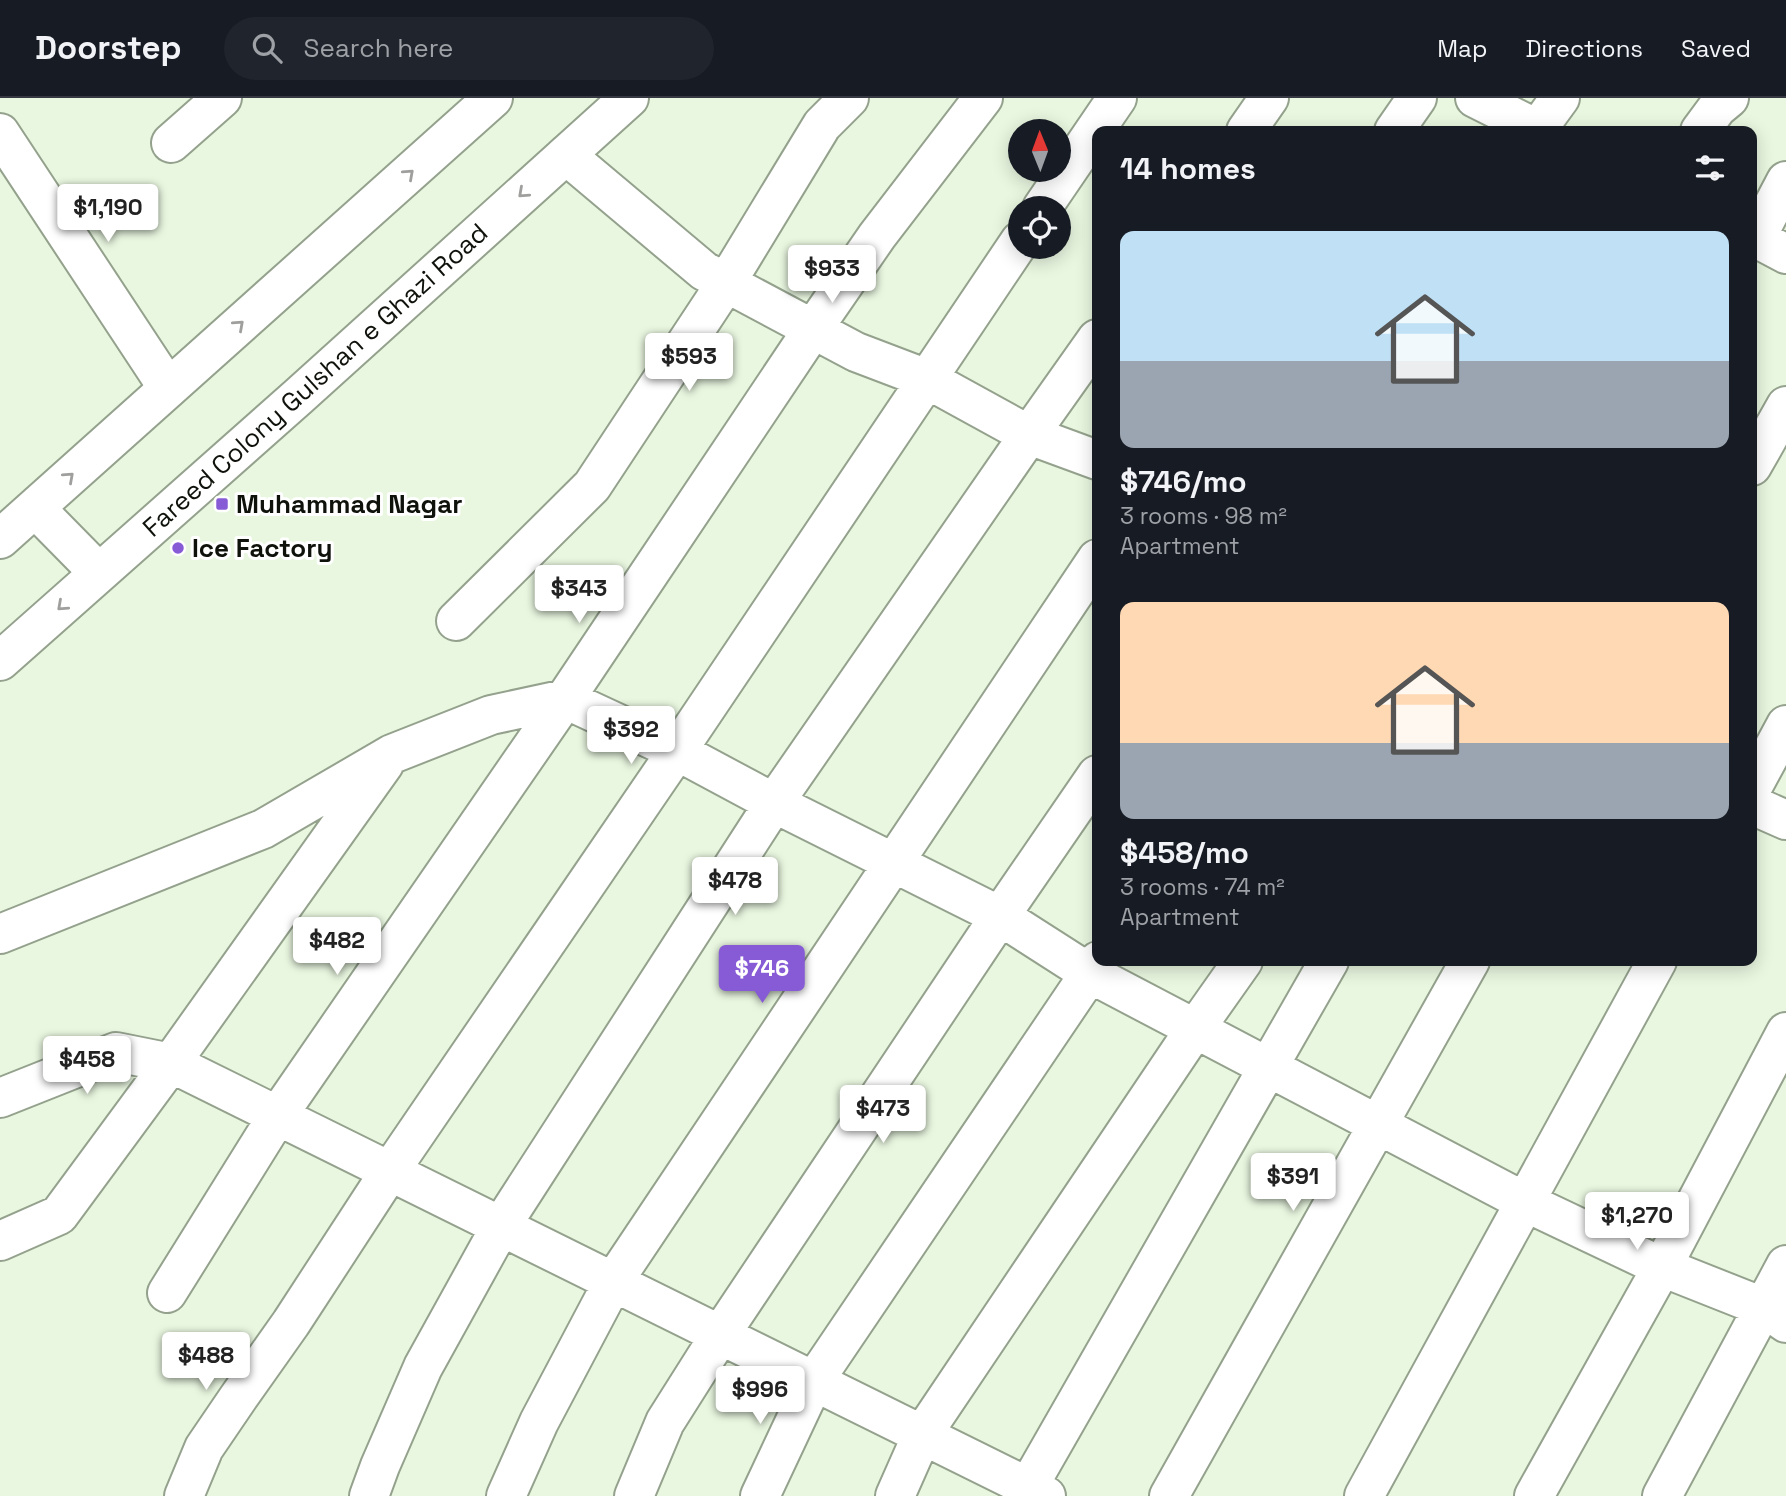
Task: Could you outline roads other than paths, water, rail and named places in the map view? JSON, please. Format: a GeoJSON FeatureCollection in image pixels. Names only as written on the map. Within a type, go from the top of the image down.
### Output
{"type":"FeatureCollection","features":[{"type":"Feature","properties":{"kind":"street"},"geometry":{"type":"LineString","coordinates":[[171,143],[222,98]]}},
{"type":"Feature","properties":{"kind":"street"},"geometry":{"type":"LineString","coordinates":[[0,539],[493,98]]}},
{"type":"Feature","properties":{"kind":"street","name":"Fareed Colony Gulshan e Ghazi Road"},"geometry":{"type":"LineString","coordinates":[[0,662],[629,98]]}},
{"type":"Feature","properties":{"kind":"street"},"geometry":{"type":"LineString","coordinates":[[456,621],[592,486],[726,283],[822,125],[849,98]]}},
{"type":"Feature","properties":{"kind":"street"},"geometry":{"type":"LineString","coordinates":[[167,1293],[278,1115],[565,699],[813,329],[877,236],[983,98]]}},
{"type":"Feature","properties":{"kind":"street"},"geometry":{"type":"LineString","coordinates":[[1098,126],[1117,98]]}},
{"type":"Feature","properties":{"kind":"street"},"geometry":{"type":"LineString","coordinates":[[1249,126],[1269,98]]}},
{"type":"Feature","properties":{"kind":"street"},"geometry":{"type":"LineString","coordinates":[[1397,126],[1417,98]]}},
{"type":"Feature","properties":{"kind":"street"},"geometry":{"type":"LineString","coordinates":[[1475,98],[1528,126]]}},
{"type":"Feature","properties":{"kind":"street"},"geometry":{"type":"LineString","coordinates":[[1541,126],[1560,98]]}},
{"type":"Feature","properties":{"kind":"street"},"geometry":{"type":"LineString","coordinates":[[1704,126],[1717,108],[1729,98]]}},
{"type":"Feature","properties":{"kind":"street"},"geometry":{"type":"LineString","coordinates":[[0,133],[168,388]]}},
{"type":"Feature","properties":{"kind":"street"},"geometry":{"type":"LineString","coordinates":[[1050,196],[1092,135]]}},
{"type":"Feature","properties":{"kind":"street"},"geometry":{"type":"LineString","coordinates":[[566,155],[704,271],[856,352],[927,379],[1029,435],[1092,458]]}},
{"type":"Feature","properties":{"kind":"street"},"geometry":{"type":"LineString","coordinates":[[1765,243],[1786,181]]}},
{"type":"Feature","properties":{"kind":"street"},"geometry":{"type":"LineString","coordinates":[[184,1496],[204,1448],[1008,259]]}},
{"type":"Feature","properties":{"kind":"street"},"geometry":{"type":"LineString","coordinates":[[369,1496],[422,1367],[501,1226],[774,803],[1092,346]]}},
{"type":"Feature","properties":{"kind":"street"},"geometry":{"type":"LineString","coordinates":[[1757,457],[1786,406]]}},
{"type":"Feature","properties":{"kind":"street"},"geometry":{"type":"LineString","coordinates":[[35,508],[99,573]]}},
{"type":"Feature","properties":{"kind":"street"},"geometry":{"type":"LineString","coordinates":[[506,1496],[539,1422],[613,1282],[1092,566]]}},
{"type":"Feature","properties":{"kind":"street"},"geometry":{"type":"LineString","coordinates":[[0,934],[263,829],[392,754],[491,715],[565,699],[677,751],[774,803],[1000,916],[1093,967],[1195,1029],[1525,1202],[1662,1267],[1775,1315]]}},
{"type":"Feature","properties":{"kind":"street"},"geometry":{"type":"LineString","coordinates":[[1757,779],[1786,725]]}},
{"type":"Feature","properties":{"kind":"street"},"geometry":{"type":"LineString","coordinates":[[0,1241],[59,1216],[392,754]]}},
{"type":"Feature","properties":{"kind":"street"},"geometry":{"type":"LineString","coordinates":[[634,1496],[665,1422],[720,1335],[1092,782]]}},
{"type":"Feature","properties":{"kind":"street"},"geometry":{"type":"LineString","coordinates":[[1757,807],[1786,820]]}},
{"type":"Feature","properties":{"kind":"street"},"geometry":{"type":"LineString","coordinates":[[895,1496],[922,1435],[1239,966]]}},
{"type":"Feature","properties":{"kind":"street"},"geometry":{"type":"LineString","coordinates":[[0,1098],[116,1052],[171,1063],[814,1381],[1033,1493],[1326,966]]}},
{"type":"Feature","properties":{"kind":"street"},"geometry":{"type":"LineString","coordinates":[[1169,1496],[1467,966]]}},
{"type":"Feature","properties":{"kind":"street"},"geometry":{"type":"LineString","coordinates":[[1364,1496],[1654,966]]}},
{"type":"Feature","properties":{"kind":"street"},"geometry":{"type":"LineString","coordinates":[[760,1496],[814,1381],[1093,967]]}},
{"type":"Feature","properties":{"kind":"street"},"geometry":{"type":"LineString","coordinates":[[1534,1496],[1662,1267],[1786,1032]]}},
{"type":"Feature","properties":{"kind":"street"},"geometry":{"type":"LineString","coordinates":[[1662,1496],[1775,1315],[1786,1265]]}},
{"type":"Feature","properties":{"kind":"place","name":"Muhammad Nagar"},"geometry":{"type":"Point","coordinates":[222,504]}},
{"type":"Feature","properties":{"kind":"place","name":"Ice Factory"},"geometry":{"type":"Point","coordinates":[178,548]}}]}
